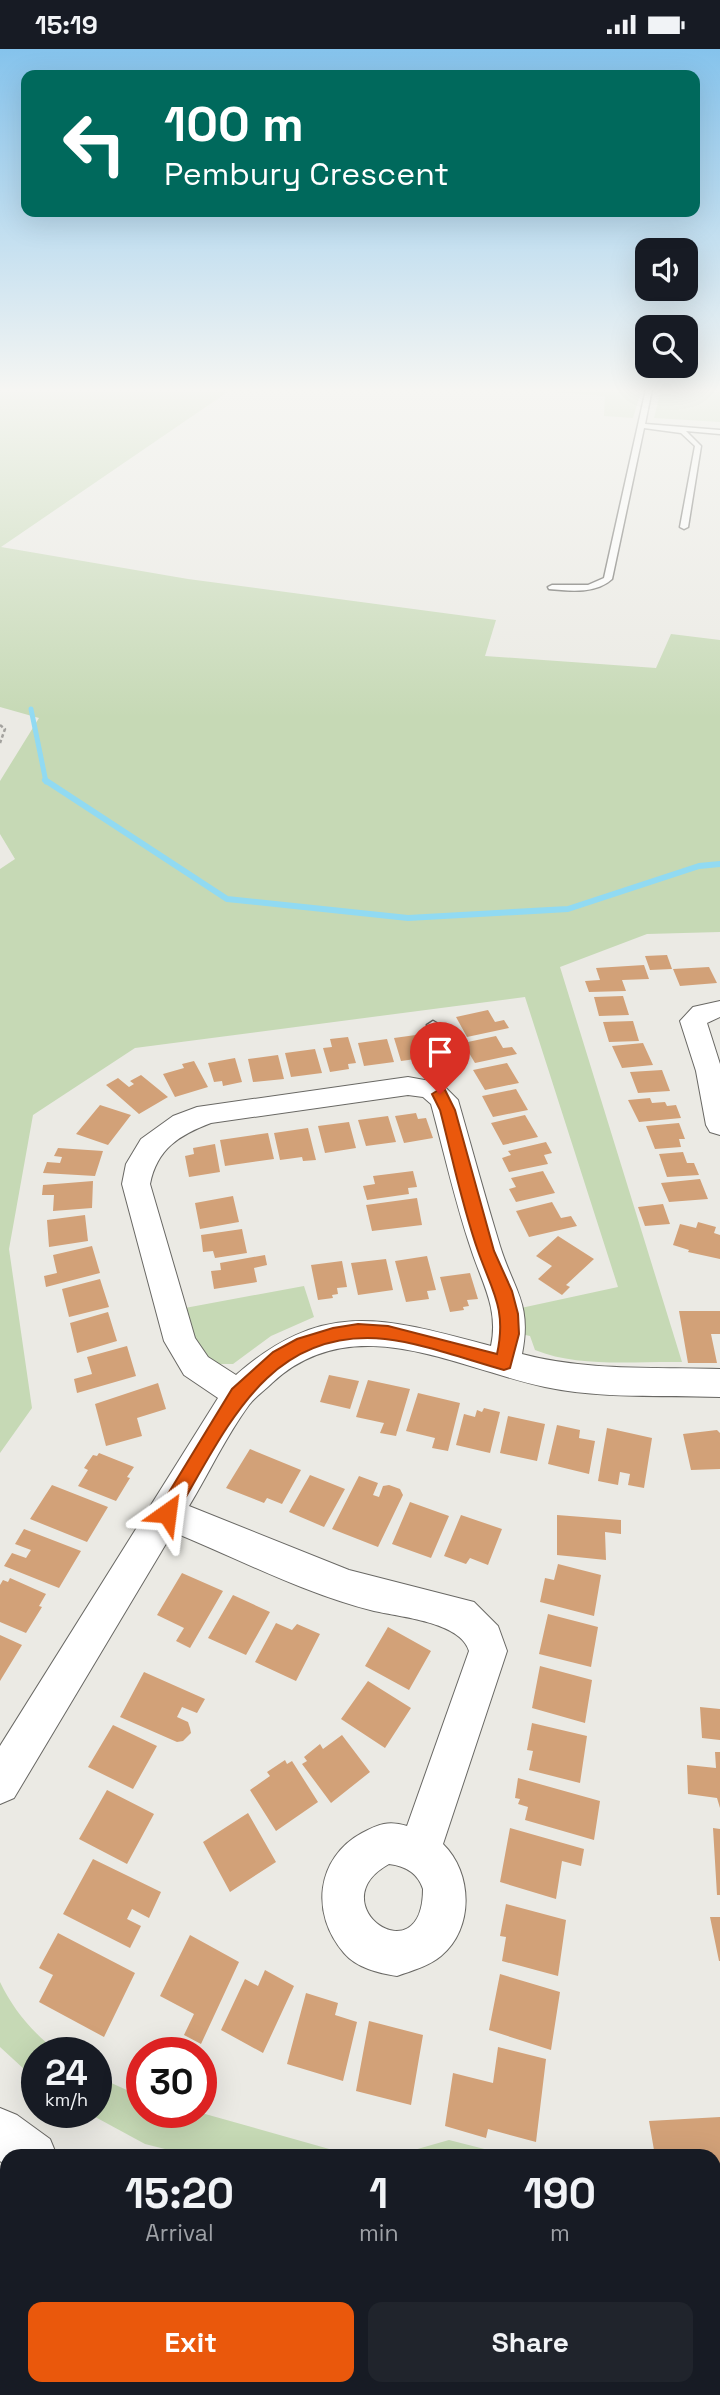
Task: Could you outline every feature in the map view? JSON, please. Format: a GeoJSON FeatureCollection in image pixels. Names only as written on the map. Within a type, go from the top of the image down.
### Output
{"type":"FeatureCollection","features":[{"type":"Feature","properties":{"kind":"street"},"geometry":{"type":"LineString","coordinates":[[720,1009],[702,1013],[693,1021],[709,1072],[720,1125]]}},
{"type":"Feature","properties":{"kind":"street"},"geometry":{"type":"LineString","coordinates":[[239,1394],[197,1366],[180,1341],[136,1184],[140,1164],[166,1133],[206,1114],[408,1086],[431,1089],[444,1100],[486,1251],[504,1291],[510,1314],[510,1334],[504,1363]]}},
{"type":"Feature","properties":{"kind":"street"},"geometry":{"type":"LineString","coordinates":[[0,1784],[239,1394],[279,1357],[303,1344],[333,1334],[358,1331],[388,1333],[554,1375],[720,1383]]}},
{"type":"Feature","properties":{"kind":"street"},"geometry":{"type":"LineString","coordinates":[[167,1513],[347,1587],[461,1614],[478,1629],[488,1651],[420,1850]]}},
{"type":"Feature","properties":{"kind":"street"},"geometry":{"type":"LineString","coordinates":[[0,2132],[23,2149]]}},
{"type":"Feature","properties":{"kind":"lane"},"geometry":{"type":"LineString","coordinates":[[552,587],[587,588],[601,585],[608,579],[625,498]]}},
{"type":"Feature","properties":{"kind":"lane"},"geometry":{"type":"LineString","coordinates":[[684,527],[689,498]]}},
{"type":"Feature","properties":{"kind":"lane"},"geometry":{"type":"LineString","coordinates":[[431,1089],[440,1081],[447,1061],[446,1051],[433,1025]]}},
{"type":"Feature","properties":{"kind":"path"},"geometry":{"type":"LineString","coordinates":[[0,725],[5,729],[0,743]]}},
{"type":"Feature","properties":{"kind":"green space"},"geometry":{"type":"Polygon","coordinates":[[[0,498],[72,498],[1,547],[188,579],[496,620],[485,656],[656,668],[671,634],[720,640],[720,932],[647,934],[560,967],[682,1362],[607,1362],[552,1356],[535,1350],[530,1336],[521,1334],[521,1308],[618,1287],[525,997],[135,1048],[33,1115],[9,1249],[32,1408],[0,1453],[0,869],[15,859],[0,834],[0,781],[39,718],[0,707],[0,498]]]}},
{"type":"Feature","properties":{"kind":"green space"},"geometry":{"type":"Polygon","coordinates":[[[304,1286],[314,1317],[271,1336],[233,1364],[221,1364],[219,1369],[198,1349],[185,1308],[304,1286]]]}},
{"type":"Feature","properties":{"kind":"green space"},"geometry":{"type":"Polygon","coordinates":[[[0,1982],[11,2003],[40,2037],[21,2037],[21,2066],[0,2047],[0,1982]]]}},
{"type":"Feature","properties":{"kind":"green space"},"geometry":{"type":"Polygon","coordinates":[[[112,2083],[126,2090],[126,2128],[217,2128],[217,2117],[329,2149],[165,2149],[145,2144],[112,2126],[112,2083]]]}},
{"type":"Feature","properties":{"kind":"green space"},"geometry":{"type":"Polygon","coordinates":[[[449,2140],[484,2149],[418,2149],[449,2140]]]}},
{"type":"Feature","properties":{"kind":"building"},"geometry":{"type":"Polygon","coordinates":[[[667,955],[672,969],[650,970],[645,956],[667,955]]]}},
{"type":"Feature","properties":{"kind":"building"},"geometry":{"type":"Polygon","coordinates":[[[644,965],[649,979],[622,980],[626,991],[589,992],[585,981],[600,980],[596,968],[644,965]]]}},
{"type":"Feature","properties":{"kind":"building"},"geometry":{"type":"Polygon","coordinates":[[[709,967],[717,983],[680,986],[673,969],[709,967]]]}},
{"type":"Feature","properties":{"kind":"building"},"geometry":{"type":"Polygon","coordinates":[[[623,996],[629,1015],[599,1016],[594,997],[623,996]]]}},
{"type":"Feature","properties":{"kind":"building"},"geometry":{"type":"Polygon","coordinates":[[[488,1010],[495,1022],[504,1020],[509,1028],[467,1037],[456,1017],[488,1010]]]}},
{"type":"Feature","properties":{"kind":"building"},"geometry":{"type":"Polygon","coordinates":[[[633,1021],[639,1041],[609,1042],[603,1022],[633,1021]]]}},
{"type":"Feature","properties":{"kind":"building"},"geometry":{"type":"Polygon","coordinates":[[[423,1034],[430,1057],[401,1061],[394,1038],[423,1034]]]}},
{"type":"Feature","properties":{"kind":"building"},"geometry":{"type":"Polygon","coordinates":[[[496,1036],[503,1048],[512,1047],[517,1054],[475,1063],[463,1043],[496,1036]]]}},
{"type":"Feature","properties":{"kind":"building"},"geometry":{"type":"Polygon","coordinates":[[[348,1037],[356,1063],[348,1064],[349,1069],[330,1072],[323,1048],[332,1047],[330,1039],[348,1037]]]}},
{"type":"Feature","properties":{"kind":"building"},"geometry":{"type":"Polygon","coordinates":[[[387,1039],[394,1062],[364,1066],[358,1043],[387,1039]]]}},
{"type":"Feature","properties":{"kind":"building"},"geometry":{"type":"Polygon","coordinates":[[[643,1043],[653,1065],[622,1068],[612,1046],[643,1043]]]}},
{"type":"Feature","properties":{"kind":"building"},"geometry":{"type":"Polygon","coordinates":[[[315,1049],[322,1073],[291,1077],[285,1053],[315,1049]]]}},
{"type":"Feature","properties":{"kind":"building"},"geometry":{"type":"Polygon","coordinates":[[[278,1055],[284,1079],[253,1082],[248,1059],[278,1055]]]}},
{"type":"Feature","properties":{"kind":"building"},"geometry":{"type":"Polygon","coordinates":[[[235,1058],[242,1082],[223,1086],[222,1081],[214,1082],[208,1063],[235,1058]]]}},
{"type":"Feature","properties":{"kind":"building"},"geometry":{"type":"Polygon","coordinates":[[[194,1061],[208,1087],[175,1097],[163,1074],[184,1068],[182,1064],[194,1061]]]}},
{"type":"Feature","properties":{"kind":"building"},"geometry":{"type":"Polygon","coordinates":[[[507,1063],[519,1083],[485,1090],[473,1070],[507,1063]]]}},
{"type":"Feature","properties":{"kind":"building"},"geometry":{"type":"Polygon","coordinates":[[[662,1070],[670,1091],[638,1093],[630,1072],[662,1070]]]}},
{"type":"Feature","properties":{"kind":"building"},"geometry":{"type":"Polygon","coordinates":[[[141,1075],[168,1097],[139,1114],[106,1085],[118,1078],[129,1087],[134,1084],[130,1081],[141,1075]]]}},
{"type":"Feature","properties":{"kind":"building"},"geometry":{"type":"Polygon","coordinates":[[[516,1089],[528,1110],[493,1117],[482,1096],[516,1089]]]}},
{"type":"Feature","properties":{"kind":"building"},"geometry":{"type":"Polygon","coordinates":[[[650,1098],[652,1103],[676,1105],[681,1118],[639,1122],[628,1100],[650,1098]]]}},
{"type":"Feature","properties":{"kind":"building"},"geometry":{"type":"Polygon","coordinates":[[[100,1105],[131,1115],[108,1145],[76,1134],[100,1105]]]}},
{"type":"Feature","properties":{"kind":"building"},"geometry":{"type":"Polygon","coordinates":[[[416,1113],[418,1119],[426,1118],[433,1138],[404,1143],[395,1116],[416,1113]]]}},
{"type":"Feature","properties":{"kind":"building"},"geometry":{"type":"Polygon","coordinates":[[[525,1115],[538,1137],[503,1145],[491,1123],[525,1115]]]}},
{"type":"Feature","properties":{"kind":"building"},"geometry":{"type":"Polygon","coordinates":[[[388,1116],[396,1142],[366,1146],[358,1120],[388,1116]]]}},
{"type":"Feature","properties":{"kind":"building"},"geometry":{"type":"Polygon","coordinates":[[[349,1122],[356,1148],[325,1153],[318,1126],[349,1122]]]}},
{"type":"Feature","properties":{"kind":"building"},"geometry":{"type":"Polygon","coordinates":[[[679,1123],[685,1139],[679,1139],[681,1147],[655,1149],[646,1126],[679,1123]]]}},
{"type":"Feature","properties":{"kind":"building"},"geometry":{"type":"Polygon","coordinates":[[[308,1128],[316,1160],[303,1161],[302,1157],[280,1160],[274,1133],[308,1128]]]}},
{"type":"Feature","properties":{"kind":"building"},"geometry":{"type":"Polygon","coordinates":[[[268,1133],[274,1159],[225,1166],[220,1140],[268,1133]]]}},
{"type":"Feature","properties":{"kind":"building"},"geometry":{"type":"Polygon","coordinates":[[[546,1142],[552,1153],[544,1155],[548,1164],[509,1172],[502,1158],[511,1155],[508,1151],[546,1142]]]}},
{"type":"Feature","properties":{"kind":"building"},"geometry":{"type":"Polygon","coordinates":[[[215,1144],[220,1172],[189,1177],[185,1156],[194,1154],[193,1148],[215,1144]]]}},
{"type":"Feature","properties":{"kind":"building"},"geometry":{"type":"Polygon","coordinates":[[[58,1148],[103,1151],[95,1176],[43,1173],[47,1162],[60,1163],[62,1157],[54,1156],[58,1148]]]}},
{"type":"Feature","properties":{"kind":"building"},"geometry":{"type":"Polygon","coordinates":[[[683,1152],[687,1163],[694,1163],[699,1175],[667,1177],[659,1154],[683,1152]]]}},
{"type":"Feature","properties":{"kind":"building"},"geometry":{"type":"Polygon","coordinates":[[[413,1171],[417,1187],[408,1188],[409,1194],[367,1200],[363,1186],[375,1184],[373,1176],[413,1171]]]}},
{"type":"Feature","properties":{"kind":"building"},"geometry":{"type":"Polygon","coordinates":[[[543,1171],[555,1193],[516,1202],[509,1189],[516,1187],[511,1178],[543,1171]]]}},
{"type":"Feature","properties":{"kind":"building"},"geometry":{"type":"Polygon","coordinates":[[[700,1179],[708,1199],[669,1202],[661,1183],[700,1179]]]}},
{"type":"Feature","properties":{"kind":"building"},"geometry":{"type":"Polygon","coordinates":[[[93,1181],[92,1208],[53,1211],[54,1195],[42,1195],[43,1185],[93,1181]]]}},
{"type":"Feature","properties":{"kind":"building"},"geometry":{"type":"Polygon","coordinates":[[[233,1196],[239,1222],[200,1229],[195,1203],[233,1196]]]}},
{"type":"Feature","properties":{"kind":"building"},"geometry":{"type":"Polygon","coordinates":[[[417,1198],[422,1225],[372,1231],[366,1205],[417,1198]]]}},
{"type":"Feature","properties":{"kind":"building"},"geometry":{"type":"Polygon","coordinates":[[[552,1202],[561,1218],[571,1216],[577,1226],[529,1237],[516,1211],[552,1202]]]}},
{"type":"Feature","properties":{"kind":"building"},"geometry":{"type":"Polygon","coordinates":[[[663,1204],[670,1224],[645,1226],[638,1207],[663,1204]]]}},
{"type":"Feature","properties":{"kind":"building"},"geometry":{"type":"Polygon","coordinates":[[[85,1215],[88,1241],[49,1247],[47,1220],[85,1215]]]}},
{"type":"Feature","properties":{"kind":"building"},"geometry":{"type":"Polygon","coordinates":[[[698,1222],[716,1227],[714,1233],[720,1235],[720,1259],[688,1252],[689,1250],[673,1245],[680,1224],[696,1228],[698,1222]]]}},
{"type":"Feature","properties":{"kind":"building"},"geometry":{"type":"Polygon","coordinates":[[[242,1229],[247,1253],[215,1258],[213,1251],[203,1252],[201,1235],[242,1229]]]}},
{"type":"Feature","properties":{"kind":"building"},"geometry":{"type":"Polygon","coordinates":[[[558,1236],[594,1259],[566,1285],[570,1287],[562,1295],[538,1279],[552,1266],[536,1256],[558,1236]]]}},
{"type":"Feature","properties":{"kind":"building"},"geometry":{"type":"Polygon","coordinates":[[[92,1246],[100,1273],[46,1287],[44,1276],[57,1273],[53,1255],[92,1246]]]}},
{"type":"Feature","properties":{"kind":"building"},"geometry":{"type":"Polygon","coordinates":[[[265,1255],[267,1265],[254,1268],[257,1282],[214,1289],[211,1271],[221,1270],[220,1263],[265,1255]]]}},
{"type":"Feature","properties":{"kind":"building"},"geometry":{"type":"Polygon","coordinates":[[[427,1256],[436,1290],[427,1291],[429,1299],[406,1302],[395,1261],[427,1256]]]}},
{"type":"Feature","properties":{"kind":"building"},"geometry":{"type":"Polygon","coordinates":[[[386,1259],[393,1290],[358,1295],[351,1263],[386,1259]]]}},
{"type":"Feature","properties":{"kind":"building"},"geometry":{"type":"Polygon","coordinates":[[[342,1261],[347,1287],[337,1288],[338,1294],[332,1295],[333,1298],[318,1300],[311,1265],[342,1261]]]}},
{"type":"Feature","properties":{"kind":"building"},"geometry":{"type":"Polygon","coordinates":[[[470,1273],[478,1299],[467,1300],[469,1306],[463,1307],[464,1310],[450,1312],[440,1277],[470,1273]]]}},
{"type":"Feature","properties":{"kind":"building"},"geometry":{"type":"Polygon","coordinates":[[[100,1279],[109,1307],[69,1317],[62,1289],[100,1279]]]}},
{"type":"Feature","properties":{"kind":"building"},"geometry":{"type":"Polygon","coordinates":[[[679,1311],[720,1311],[720,1334],[711,1334],[717,1363],[688,1363],[679,1311]]]}},
{"type":"Feature","properties":{"kind":"building"},"geometry":{"type":"Polygon","coordinates":[[[108,1312],[117,1341],[77,1353],[70,1323],[108,1312]]]}},
{"type":"Feature","properties":{"kind":"building"},"geometry":{"type":"Polygon","coordinates":[[[127,1346],[136,1376],[77,1393],[74,1379],[92,1374],[87,1357],[127,1346]]]}},
{"type":"Feature","properties":{"kind":"building"},"geometry":{"type":"Polygon","coordinates":[[[329,1375],[359,1381],[350,1409],[320,1402],[329,1375]]]}},
{"type":"Feature","properties":{"kind":"building"},"geometry":{"type":"Polygon","coordinates":[[[368,1380],[410,1389],[396,1436],[380,1433],[384,1423],[356,1417],[368,1380]]]}},
{"type":"Feature","properties":{"kind":"building"},"geometry":{"type":"Polygon","coordinates":[[[158,1383],[166,1409],[137,1418],[142,1436],[106,1446],[95,1404],[158,1383]]]}},
{"type":"Feature","properties":{"kind":"building"},"geometry":{"type":"Polygon","coordinates":[[[418,1393],[460,1403],[448,1451],[432,1448],[435,1438],[406,1431],[418,1393]]]}},
{"type":"Feature","properties":{"kind":"building"},"geometry":{"type":"Polygon","coordinates":[[[484,1408],[500,1412],[490,1453],[456,1445],[464,1414],[475,1417],[477,1410],[482,1412],[484,1408]]]}},
{"type":"Feature","properties":{"kind":"building"},"geometry":{"type":"Polygon","coordinates":[[[508,1416],[545,1424],[537,1461],[500,1453],[508,1416]]]}},
{"type":"Feature","properties":{"kind":"building"},"geometry":{"type":"Polygon","coordinates":[[[557,1425],[580,1430],[579,1438],[595,1441],[589,1474],[548,1464],[557,1425]]]}},
{"type":"Feature","properties":{"kind":"building"},"geometry":{"type":"Polygon","coordinates":[[[607,1428],[652,1438],[644,1488],[628,1485],[630,1474],[620,1472],[618,1485],[598,1481],[607,1428]]]}},
{"type":"Feature","properties":{"kind":"building"},"geometry":{"type":"Polygon","coordinates":[[[717,1430],[720,1433],[720,1469],[691,1470],[683,1434],[717,1430]]]}},
{"type":"Feature","properties":{"kind":"building"},"geometry":{"type":"Polygon","coordinates":[[[250,1449],[301,1470],[282,1504],[267,1498],[264,1503],[226,1488],[250,1449]]]}},
{"type":"Feature","properties":{"kind":"building"},"geometry":{"type":"Polygon","coordinates":[[[99,1453],[134,1467],[116,1501],[78,1486],[88,1470],[84,1468],[93,1455],[97,1456],[99,1453]]]}},
{"type":"Feature","properties":{"kind":"building"},"geometry":{"type":"Polygon","coordinates":[[[310,1475],[345,1489],[324,1527],[289,1512],[310,1475]]]}},
{"type":"Feature","properties":{"kind":"building"},"geometry":{"type":"Polygon","coordinates":[[[359,1476],[378,1483],[373,1495],[379,1497],[383,1486],[389,1485],[400,1489],[403,1495],[378,1547],[332,1529],[359,1476]]]}},
{"type":"Feature","properties":{"kind":"building"},"geometry":{"type":"Polygon","coordinates":[[[52,1485],[108,1507],[87,1542],[30,1519],[52,1485]]]}},
{"type":"Feature","properties":{"kind":"building"},"geometry":{"type":"Polygon","coordinates":[[[410,1502],[449,1516],[431,1558],[392,1544],[410,1502]]]}},
{"type":"Feature","properties":{"kind":"building"},"geometry":{"type":"Polygon","coordinates":[[[461,1515],[502,1529],[488,1565],[470,1558],[466,1564],[444,1556],[461,1515]]]}},
{"type":"Feature","properties":{"kind":"building"},"geometry":{"type":"Polygon","coordinates":[[[557,1515],[621,1520],[621,1534],[605,1532],[606,1560],[557,1555],[557,1515]]]}},
{"type":"Feature","properties":{"kind":"building"},"geometry":{"type":"Polygon","coordinates":[[[24,1529],[81,1551],[59,1588],[4,1566],[12,1553],[26,1558],[31,1550],[15,1544],[24,1529]]]}},
{"type":"Feature","properties":{"kind":"building"},"geometry":{"type":"Polygon","coordinates":[[[558,1564],[601,1575],[594,1616],[540,1602],[545,1578],[554,1580],[558,1564]]]}},
{"type":"Feature","properties":{"kind":"building"},"geometry":{"type":"Polygon","coordinates":[[[182,1573],[223,1591],[190,1648],[176,1641],[184,1628],[157,1615],[182,1573]]]}},
{"type":"Feature","properties":{"kind":"building"},"geometry":{"type":"Polygon","coordinates":[[[10,1578],[46,1594],[39,1606],[42,1607],[26,1633],[0,1622],[0,1585],[3,1580],[8,1582],[10,1578]]]}},
{"type":"Feature","properties":{"kind":"building"},"geometry":{"type":"Polygon","coordinates":[[[233,1595],[270,1612],[246,1655],[208,1638],[233,1595]]]}},
{"type":"Feature","properties":{"kind":"building"},"geometry":{"type":"Polygon","coordinates":[[[548,1614],[598,1627],[591,1667],[539,1654],[548,1614]]]}},
{"type":"Feature","properties":{"kind":"building"},"geometry":{"type":"Polygon","coordinates":[[[276,1623],[292,1630],[297,1624],[320,1634],[296,1681],[255,1662],[276,1623]]]}},
{"type":"Feature","properties":{"kind":"building"},"geometry":{"type":"Polygon","coordinates":[[[388,1627],[431,1651],[409,1690],[365,1666],[388,1627]]]}},
{"type":"Feature","properties":{"kind":"building"},"geometry":{"type":"Polygon","coordinates":[[[0,1635],[22,1645],[0,1681],[0,1635]]]}},
{"type":"Feature","properties":{"kind":"building"},"geometry":{"type":"Polygon","coordinates":[[[540,1666],[592,1680],[585,1723],[532,1708],[540,1666]]]}},
{"type":"Feature","properties":{"kind":"building"},"geometry":{"type":"Polygon","coordinates":[[[144,1672],[205,1699],[197,1713],[182,1707],[177,1717],[188,1722],[191,1733],[183,1741],[177,1742],[120,1717],[144,1672]]]}},
{"type":"Feature","properties":{"kind":"building"},"geometry":{"type":"Polygon","coordinates":[[[368,1681],[411,1708],[385,1748],[341,1719],[368,1681]]]}},
{"type":"Feature","properties":{"kind":"building"},"geometry":{"type":"Polygon","coordinates":[[[700,1707],[720,1709],[720,1740],[702,1738],[700,1707]]]}},
{"type":"Feature","properties":{"kind":"building"},"geometry":{"type":"Polygon","coordinates":[[[532,1723],[587,1736],[580,1783],[529,1770],[533,1751],[527,1750],[532,1723]]]}},
{"type":"Feature","properties":{"kind":"building"},"geometry":{"type":"Polygon","coordinates":[[[113,1725],[157,1746],[133,1789],[88,1767],[113,1725]]]}},
{"type":"Feature","properties":{"kind":"building"},"geometry":{"type":"Polygon","coordinates":[[[342,1735],[370,1772],[331,1803],[302,1764],[307,1761],[304,1757],[320,1744],[323,1749],[342,1735]]]}},
{"type":"Feature","properties":{"kind":"building"},"geometry":{"type":"Polygon","coordinates":[[[715,1752],[720,1752],[720,1808],[717,1798],[688,1794],[687,1765],[716,1768],[715,1752]]]}},
{"type":"Feature","properties":{"kind":"building"},"geometry":{"type":"Polygon","coordinates":[[[285,1760],[287,1764],[292,1761],[318,1802],[276,1831],[250,1790],[270,1776],[267,1772],[285,1760]]]}},
{"type":"Feature","properties":{"kind":"building"},"geometry":{"type":"Polygon","coordinates":[[[518,1778],[600,1801],[594,1840],[525,1820],[528,1807],[518,1804],[520,1799],[515,1798],[518,1778]]]}},
{"type":"Feature","properties":{"kind":"building"},"geometry":{"type":"Polygon","coordinates":[[[107,1790],[154,1814],[127,1864],[79,1839],[107,1790]]]}},
{"type":"Feature","properties":{"kind":"building"},"geometry":{"type":"Polygon","coordinates":[[[248,1813],[276,1862],[230,1892],[203,1842],[248,1813]]]}},
{"type":"Feature","properties":{"kind":"building"},"geometry":{"type":"Polygon","coordinates":[[[510,1828],[584,1849],[581,1866],[562,1861],[556,1899],[500,1882],[510,1828]]]}},
{"type":"Feature","properties":{"kind":"building"},"geometry":{"type":"Polygon","coordinates":[[[713,1828],[720,1829],[720,1895],[717,1895],[713,1828]]]}},
{"type":"Feature","properties":{"kind":"building"},"geometry":{"type":"Polygon","coordinates":[[[93,1859],[161,1892],[149,1918],[132,1909],[127,1919],[141,1926],[130,1948],[63,1914],[93,1859]]]}},
{"type":"Feature","properties":{"kind":"building"},"geometry":{"type":"Polygon","coordinates":[[[506,1904],[566,1920],[558,1976],[502,1961],[506,1937],[500,1936],[506,1904]]]}},
{"type":"Feature","properties":{"kind":"building"},"geometry":{"type":"Polygon","coordinates":[[[710,1917],[720,1917],[720,1961],[719,1961],[710,1917]]]}},
{"type":"Feature","properties":{"kind":"building"},"geometry":{"type":"Polygon","coordinates":[[[58,1933],[135,1973],[104,2037],[39,2002],[53,1975],[39,1968],[58,1933]]]}},
{"type":"Feature","properties":{"kind":"building"},"geometry":{"type":"Polygon","coordinates":[[[190,1935],[239,1962],[204,2037],[184,2035],[194,2014],[160,1996],[190,1935]]]}},
{"type":"Feature","properties":{"kind":"building"},"geometry":{"type":"Polygon","coordinates":[[[265,1970],[294,1986],[263,2053],[221,2030],[245,1979],[258,1986],[265,1970]]]}},
{"type":"Feature","properties":{"kind":"building"},"geometry":{"type":"Polygon","coordinates":[[[500,1974],[560,1992],[551,2050],[489,2030],[500,1974]]]}},
{"type":"Feature","properties":{"kind":"building"},"geometry":{"type":"Polygon","coordinates":[[[306,1993],[338,2003],[335,2015],[357,2022],[343,2081],[287,2064],[306,1993]]]}},
{"type":"Feature","properties":{"kind":"building"},"geometry":{"type":"Polygon","coordinates":[[[369,2021],[423,2035],[411,2105],[356,2091],[369,2021]]]}},
{"type":"Feature","properties":{"kind":"building"},"geometry":{"type":"Polygon","coordinates":[[[498,2047],[546,2059],[536,2142],[488,2129],[486,2138],[445,2126],[453,2073],[493,2083],[498,2047]]]}},
{"type":"Feature","properties":{"kind":"building"},"geometry":{"type":"Polygon","coordinates":[[[720,2117],[720,2149],[654,2149],[649,2121],[720,2117]]]}},
{"type":"Feature","properties":{"kind":"waterway"},"geometry":{"type":"LineString","coordinates":[[31,709],[46,780]]}},
{"type":"Feature","properties":{"kind":"waterway"},"geometry":{"type":"LineString","coordinates":[[46,780],[227,899],[408,918],[568,909],[699,866],[720,864]]}},
{"type":"Feature","properties":{"kind":"route"},"geometry":{"type":"LineString","coordinates":[[167,1513],[239,1394],[260,1371],[303,1344],[333,1334],[358,1331],[388,1333],[504,1363],[510,1334],[510,1314],[504,1291],[486,1251],[447,1110],[440,1094]]}}]}
